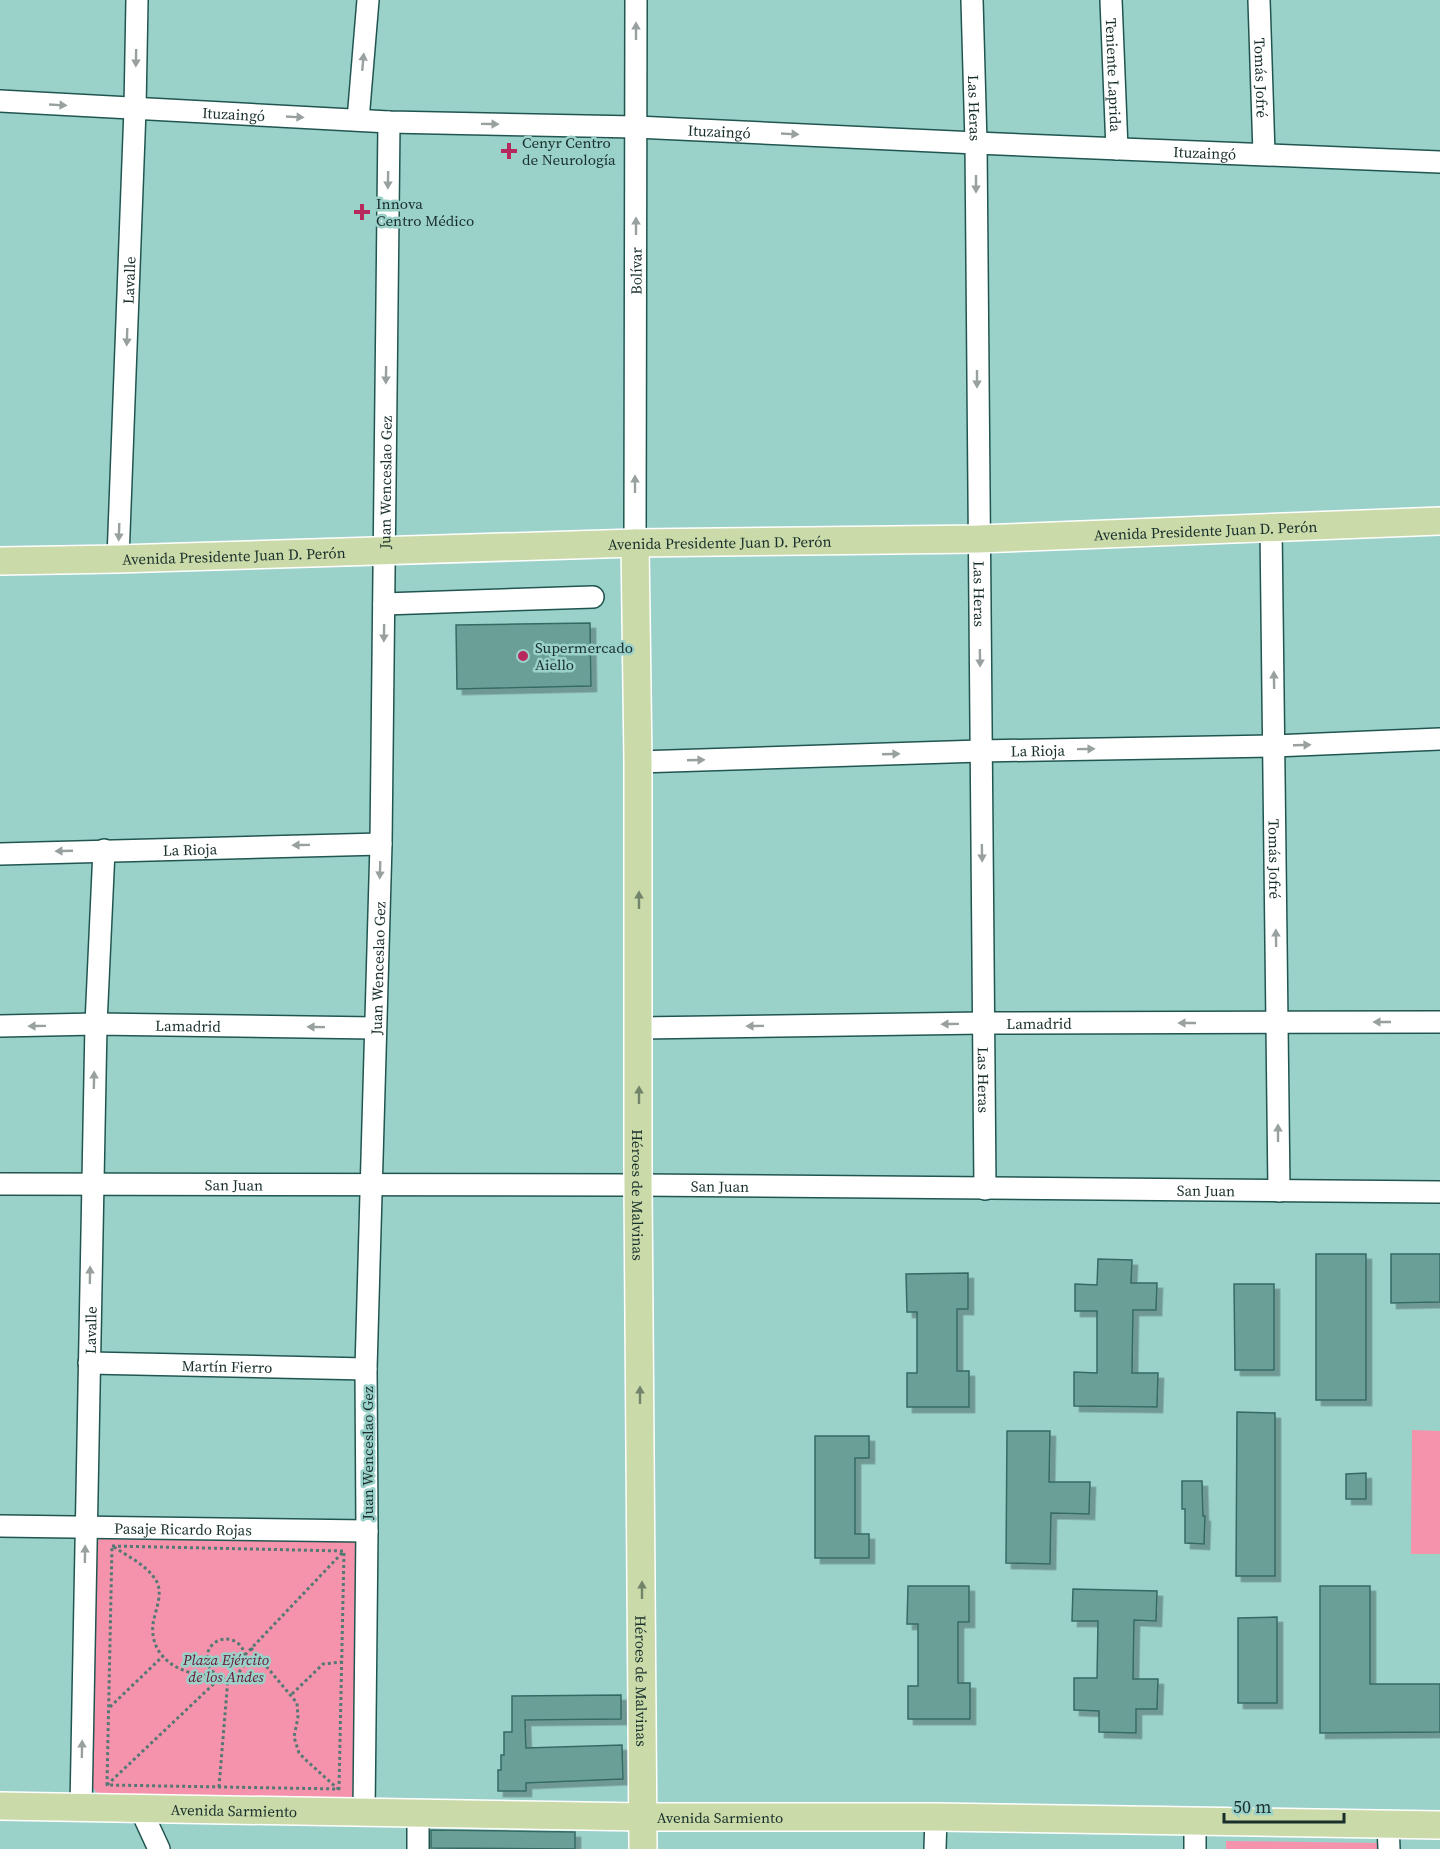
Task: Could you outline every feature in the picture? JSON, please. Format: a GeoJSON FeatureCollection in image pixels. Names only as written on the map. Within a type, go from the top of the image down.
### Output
{"type":"FeatureCollection","features":[{"type":"Feature","properties":{"kind":"main road","name":"Avenida Presidente Juan D. Perón"},"geometry":{"type":"LineString","coordinates":[[0,561],[634,543],[978,539],[1440,521]]}},
{"type":"Feature","properties":{"kind":"main road","name":"Héroes de Malvinas"},"geometry":{"type":"LineString","coordinates":[[634,543],[638,762],[638,1185],[643,1849]]}},
{"type":"Feature","properties":{"kind":"main road","name":"Avenida Sarmiento"},"geometry":{"type":"LineString","coordinates":[[0,1806],[643,1817],[1196,1820],[1389,1836],[1440,1825]]}},
{"type":"Feature","properties":{"kind":"street","name":"Lavalle"},"geometry":{"type":"LineString","coordinates":[[118,559],[137,0]]}},
{"type":"Feature","properties":{"kind":"street"},"geometry":{"type":"LineString","coordinates":[[358,120],[368,0]]}},
{"type":"Feature","properties":{"kind":"street","name":"Bolívar"},"geometry":{"type":"LineString","coordinates":[[634,543],[636,0]]}},
{"type":"Feature","properties":{"kind":"street","name":"Las Heras"},"geometry":{"type":"LineString","coordinates":[[972,0],[976,144],[985,1189]]}},
{"type":"Feature","properties":{"kind":"street","name":"Teniente Laprida"},"geometry":{"type":"LineString","coordinates":[[1111,0],[1117,149]]}},
{"type":"Feature","properties":{"kind":"street","name":"Tomás Jofré"},"geometry":{"type":"LineString","coordinates":[[1259,0],[1264,154]]}},
{"type":"Feature","properties":{"kind":"street","name":"Ituzaingó"},"geometry":{"type":"LineString","coordinates":[[0,101],[388,122],[636,127],[976,144],[1440,162]]}},
{"type":"Feature","properties":{"kind":"street","name":"Juan Wenceslao Gez"},"geometry":{"type":"LineString","coordinates":[[364,1812],[366,1369],[381,843],[388,122]]}},
{"type":"Feature","properties":{"kind":"street","name":"Tomás Jofré"},"geometry":{"type":"LineString","coordinates":[[1271,526],[1279,1191]]}},
{"type":"Feature","properties":{"kind":"street"},"geometry":{"type":"LineString","coordinates":[[384,604],[593,597]]}},
{"type":"Feature","properties":{"kind":"street","name":"La Rioja"},"geometry":{"type":"LineString","coordinates":[[638,762],[981,751],[1274,746],[1440,739]]}},
{"type":"Feature","properties":{"kind":"street","name":"La Rioja"},"geometry":{"type":"LineString","coordinates":[[0,854],[381,843]]}},
{"type":"Feature","properties":{"kind":"street","name":"Lavalle"},"geometry":{"type":"LineString","coordinates":[[81,1808],[92,1184],[104,850]]}},
{"type":"Feature","properties":{"kind":"street","name":"Lamadrid"},"geometry":{"type":"LineString","coordinates":[[639,1028],[983,1023],[1440,1022]]}},
{"type":"Feature","properties":{"kind":"street","name":"Lamadrid"},"geometry":{"type":"LineString","coordinates":[[0,1026],[96,1024],[375,1028]]}},
{"type":"Feature","properties":{"kind":"street","name":"San Juan"},"geometry":{"type":"LineString","coordinates":[[0,1184],[638,1185],[1440,1192]]}},
{"type":"Feature","properties":{"kind":"street","name":"Martín Fierro"},"geometry":{"type":"LineString","coordinates":[[89,1363],[366,1369]]}},
{"type":"Feature","properties":{"kind":"street","name":"Pasaje Ricardo Rojas"},"geometry":{"type":"LineString","coordinates":[[0,1526],[367,1531]]}},
{"type":"Feature","properties":{"kind":"street"},"geometry":{"type":"LineString","coordinates":[[141,1810],[159,1849]]}},
{"type":"Feature","properties":{"kind":"street"},"geometry":{"type":"LineString","coordinates":[[418,1813],[418,1849]]}},
{"type":"Feature","properties":{"kind":"street"},"geometry":{"type":"LineString","coordinates":[[935,1849],[936,1817]]}},
{"type":"Feature","properties":{"kind":"street"},"geometry":{"type":"LineString","coordinates":[[1196,1820],[1196,1849]]}},
{"type":"Feature","properties":{"kind":"path"},"geometry":{"type":"LineString","coordinates":[[86,1527],[144,1566],[157,1582],[158,1597],[153,1633],[156,1645],[167,1661],[184,1672],[200,1675],[215,1674]]}},
{"type":"Feature","properties":{"kind":"path"},"geometry":{"type":"LineString","coordinates":[[245,1655],[234,1641],[225,1639],[216,1642],[209,1649],[207,1658],[209,1667],[215,1674],[228,1677],[236,1674],[241,1670],[245,1655],[250,1648],[344,1551],[367,1531]]}},
{"type":"Feature","properties":{"kind":"path"},"geometry":{"type":"LineString","coordinates":[[112,1546],[344,1551]]}},
{"type":"Feature","properties":{"kind":"path"},"geometry":{"type":"LineString","coordinates":[[107,1785],[112,1546]]}},
{"type":"Feature","properties":{"kind":"path"},"geometry":{"type":"LineString","coordinates":[[339,1789],[344,1551]]}},
{"type":"Feature","properties":{"kind":"path"},"geometry":{"type":"LineString","coordinates":[[250,1648],[292,1694],[298,1706],[294,1737],[296,1747],[302,1757],[339,1789]]}},
{"type":"Feature","properties":{"kind":"path"},"geometry":{"type":"LineString","coordinates":[[109,1708],[163,1656]]}},
{"type":"Feature","properties":{"kind":"path"},"geometry":{"type":"LineString","coordinates":[[292,1694],[323,1664],[342,1662]]}},
{"type":"Feature","properties":{"kind":"path"},"geometry":{"type":"LineString","coordinates":[[107,1785],[222,1677]]}},
{"type":"Feature","properties":{"kind":"path"},"geometry":{"type":"LineString","coordinates":[[219,1787],[228,1677]]}},
{"type":"Feature","properties":{"kind":"path"},"geometry":{"type":"LineString","coordinates":[[107,1785],[339,1789]]}},
{"type":"Feature","properties":{"kind":"green space"},"geometry":{"type":"Polygon","coordinates":[[[1412,1430],[1440,1431],[1440,1554],[1411,1554],[1412,1430]]]}},
{"type":"Feature","properties":{"kind":"green space","name":"Plaza Ejército de los Andes"},"geometry":{"type":"Polygon","coordinates":[[[104,1535],[353,1538],[359,1543],[354,1796],[350,1800],[100,1794],[96,1792],[91,1785],[96,1543],[104,1535]]]}},
{"type":"Feature","properties":{"kind":"green space"},"geometry":{"type":"Polygon","coordinates":[[[1226,1841],[1377,1843],[1377,1849],[1226,1849],[1226,1841]]]}},
{"type":"Feature","properties":{"kind":"building","name":"Supermercado Aiello"},"geometry":{"type":"Polygon","coordinates":[[[590,623],[591,686],[457,689],[456,625],[590,623]]]}},
{"type":"Feature","properties":{"kind":"building"},"geometry":{"type":"Polygon","coordinates":[[[1316,1254],[1366,1254],[1366,1400],[1316,1400],[1316,1254]]]}},
{"type":"Feature","properties":{"kind":"building"},"geometry":{"type":"Polygon","coordinates":[[[1391,1254],[1440,1254],[1440,1302],[1391,1303],[1391,1254]]]}},
{"type":"Feature","properties":{"kind":"building"},"geometry":{"type":"Polygon","coordinates":[[[1098,1259],[1132,1260],[1131,1283],[1157,1283],[1156,1310],[1133,1310],[1132,1373],[1158,1373],[1157,1407],[1074,1406],[1074,1372],[1097,1373],[1097,1311],[1075,1311],[1075,1284],[1097,1285],[1098,1259]]]}},
{"type":"Feature","properties":{"kind":"building"},"geometry":{"type":"Polygon","coordinates":[[[968,1273],[968,1309],[957,1309],[957,1371],[969,1371],[969,1407],[907,1407],[907,1373],[917,1373],[917,1312],[907,1312],[906,1274],[968,1273]]]}},
{"type":"Feature","properties":{"kind":"building"},"geometry":{"type":"Polygon","coordinates":[[[1234,1284],[1274,1284],[1274,1370],[1235,1370],[1234,1284]]]}},
{"type":"Feature","properties":{"kind":"building"},"geometry":{"type":"Polygon","coordinates":[[[1237,1412],[1275,1413],[1275,1576],[1236,1576],[1237,1412]]]}},
{"type":"Feature","properties":{"kind":"building"},"geometry":{"type":"Polygon","coordinates":[[[1007,1431],[1050,1431],[1049,1482],[1090,1482],[1089,1514],[1051,1513],[1050,1564],[1006,1563],[1007,1431]]]}},
{"type":"Feature","properties":{"kind":"building"},"geometry":{"type":"Polygon","coordinates":[[[815,1436],[869,1436],[869,1458],[855,1458],[855,1534],[869,1534],[869,1558],[815,1558],[815,1436]]]}},
{"type":"Feature","properties":{"kind":"building"},"geometry":{"type":"Polygon","coordinates":[[[1366,1473],[1366,1499],[1346,1499],[1346,1474],[1366,1473]]]}},
{"type":"Feature","properties":{"kind":"building"},"geometry":{"type":"Polygon","coordinates":[[[1182,1481],[1202,1481],[1203,1516],[1205,1516],[1204,1544],[1185,1543],[1182,1481]]]}},
{"type":"Feature","properties":{"kind":"building"},"geometry":{"type":"Polygon","coordinates":[[[908,1586],[969,1586],[969,1622],[958,1622],[958,1683],[970,1683],[970,1719],[908,1719],[908,1686],[918,1686],[918,1624],[907,1624],[908,1586]]]}},
{"type":"Feature","properties":{"kind":"building"},"geometry":{"type":"Polygon","coordinates":[[[1320,1586],[1370,1586],[1370,1684],[1440,1684],[1440,1732],[1320,1733],[1320,1586]]]}},
{"type":"Feature","properties":{"kind":"building"},"geometry":{"type":"Polygon","coordinates":[[[1073,1589],[1157,1591],[1156,1621],[1134,1620],[1133,1679],[1158,1679],[1157,1709],[1136,1709],[1136,1733],[1099,1732],[1099,1711],[1074,1710],[1074,1678],[1097,1678],[1098,1621],[1072,1621],[1073,1589]]]}},
{"type":"Feature","properties":{"kind":"building"},"geometry":{"type":"Polygon","coordinates":[[[1277,1617],[1277,1703],[1238,1703],[1238,1618],[1277,1617]]]}},
{"type":"Feature","properties":{"kind":"building"},"geometry":{"type":"Polygon","coordinates":[[[621,1695],[621,1719],[525,1720],[526,1748],[622,1745],[623,1779],[526,1783],[526,1791],[498,1791],[498,1770],[501,1770],[501,1755],[504,1755],[504,1732],[512,1732],[512,1696],[621,1695]]]}},
{"type":"Feature","properties":{"kind":"building"},"geometry":{"type":"Polygon","coordinates":[[[431,1830],[575,1832],[575,1849],[431,1848],[431,1830]]]}},
{"type":"Feature","properties":{"kind":"place","name":"Cenyr Centro de Neurología"},"geometry":{"type":"Point","coordinates":[509,151]}},
{"type":"Feature","properties":{"kind":"place","name":"Innova Centro Médico"},"geometry":{"type":"Point","coordinates":[362,212]}},
{"type":"Feature","properties":{"kind":"place","name":"Supermercado Aiello"},"geometry":{"type":"Point","coordinates":[523,656]}}]}
